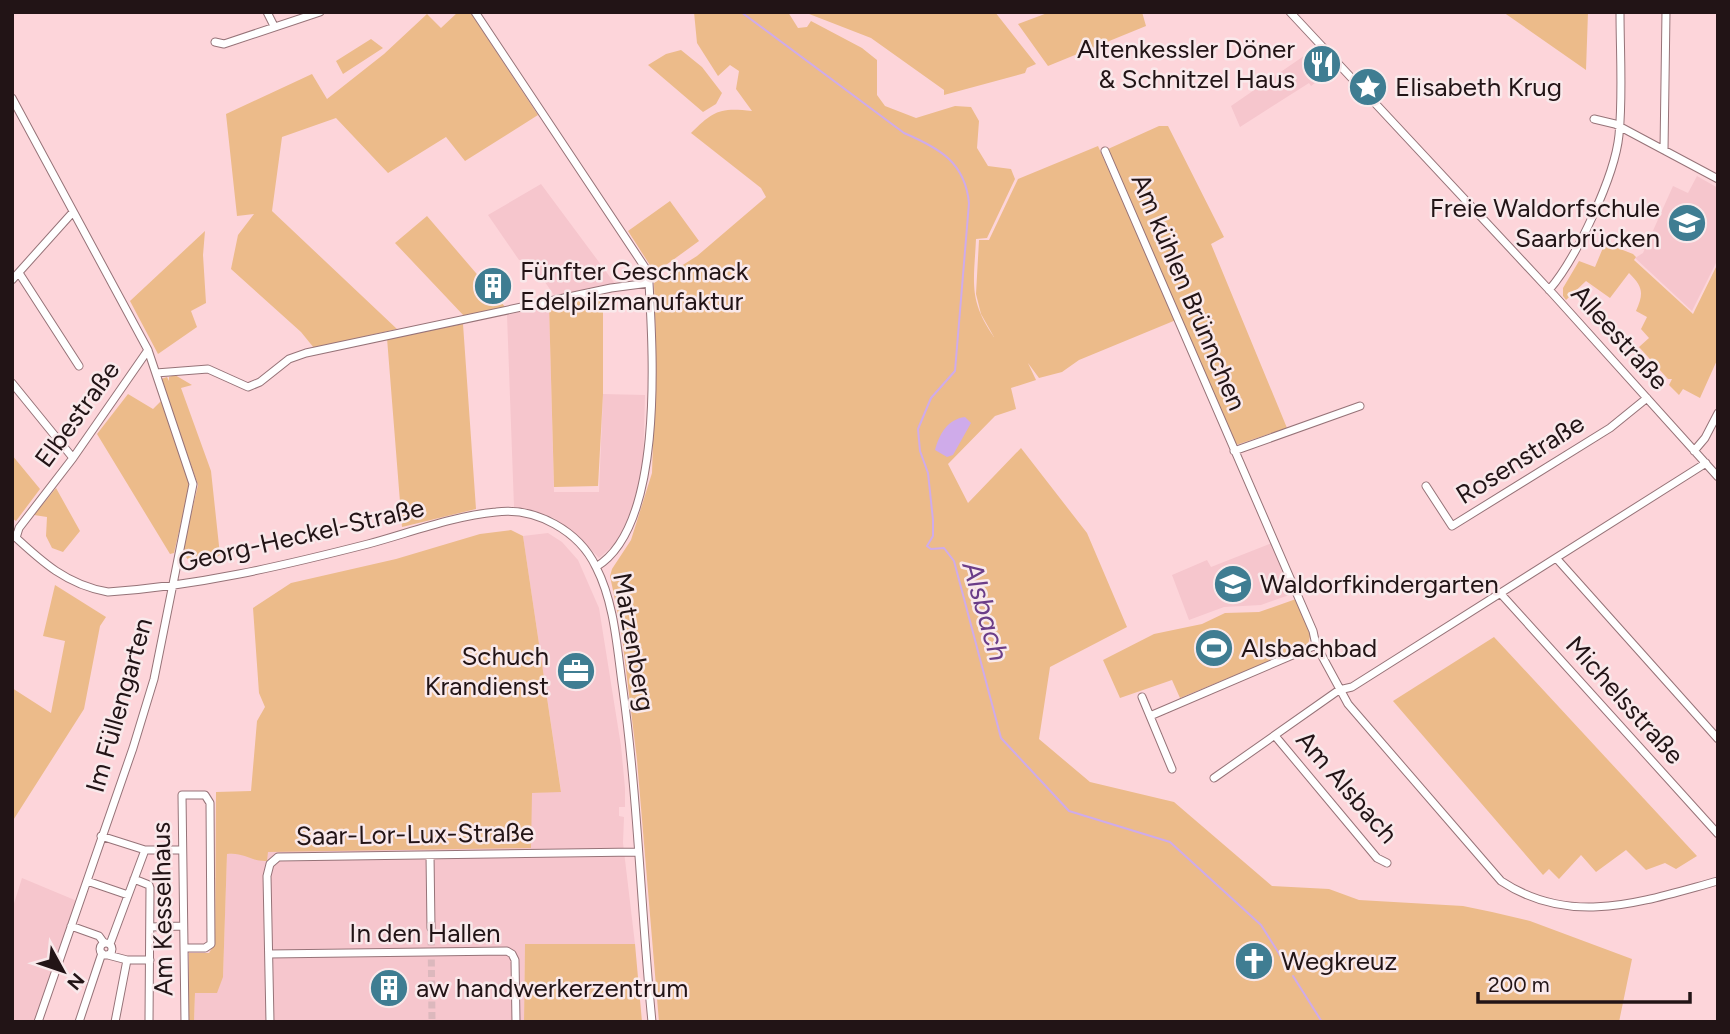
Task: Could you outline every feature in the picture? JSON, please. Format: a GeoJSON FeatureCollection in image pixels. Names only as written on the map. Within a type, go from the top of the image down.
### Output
{"type":"FeatureCollection","features":[{"type":"Feature","properties":{"kind":"street"},"geometry":{"type":"LineString","coordinates":[[267,12],[274,26]]}},
{"type":"Feature","properties":{"kind":"street"},"geometry":{"type":"LineString","coordinates":[[289,12],[293,20]]}},
{"type":"Feature","properties":{"kind":"street"},"geometry":{"type":"LineString","coordinates":[[215,43],[224,44],[320,12]]}},
{"type":"Feature","properties":{"kind":"street","name":"Matzenberg"},"geometry":{"type":"LineString","coordinates":[[475,12],[646,269],[649,283],[649,432],[643,485],[621,545],[596,566],[607,593],[634,764],[637,852],[652,1022]]}},
{"type":"Feature","properties":{"kind":"street","name":"Alleestraße"},"geometry":{"type":"LineString","coordinates":[[1290,12],[1549,290],[1718,477]]}},
{"type":"Feature","properties":{"kind":"street"},"geometry":{"type":"LineString","coordinates":[[1549,290],[1562,274],[1584,232],[1613,162],[1619,126],[1620,12]]}},
{"type":"Feature","properties":{"kind":"street"},"geometry":{"type":"LineString","coordinates":[[1664,150],[1666,12]]}},
{"type":"Feature","properties":{"kind":"street","name":"Im Füllengarten"},"geometry":{"type":"LineString","coordinates":[[12,98],[148,350],[194,484],[154,680],[38,1022]]}},
{"type":"Feature","properties":{"kind":"street"},"geometry":{"type":"LineString","coordinates":[[1594,119],[1619,126],[1718,179]]}},
{"type":"Feature","properties":{"kind":"street","name":"Am kühlen Brünnchen"},"geometry":{"type":"LineString","coordinates":[[1105,151],[1313,631],[1316,645],[1339,690],[1452,827],[1501,881],[1518,893],[1551,904],[1608,908],[1718,881]]}},
{"type":"Feature","properties":{"kind":"street"},"geometry":{"type":"LineString","coordinates":[[12,280],[73,212]]}},
{"type":"Feature","properties":{"kind":"street"},"geometry":{"type":"LineString","coordinates":[[19,273],[79,366]]}},
{"type":"Feature","properties":{"kind":"street"},"geometry":{"type":"LineString","coordinates":[[156,373],[208,369],[248,387],[260,382],[289,359],[335,346],[611,288],[649,283]]}},
{"type":"Feature","properties":{"kind":"street","name":"Elbestraße"},"geometry":{"type":"LineString","coordinates":[[14,536],[73,458],[148,350]]}},
{"type":"Feature","properties":{"kind":"street"},"geometry":{"type":"LineString","coordinates":[[12,383],[73,458]]}},
{"type":"Feature","properties":{"kind":"street","name":"Rosenstraße"},"geometry":{"type":"LineString","coordinates":[[1426,486],[1452,526],[1609,428],[1647,398]]}},
{"type":"Feature","properties":{"kind":"street","name":"Am kühlen Brünnchen"},"geometry":{"type":"LineString","coordinates":[[1234,451],[1360,406]]}},
{"type":"Feature","properties":{"kind":"street"},"geometry":{"type":"LineString","coordinates":[[1694,451],[1705,438],[1718,412]]}},
{"type":"Feature","properties":{"kind":"street"},"geometry":{"type":"LineString","coordinates":[[1214,778],[1276,737],[1339,690],[1352,687],[1706,464]]}},
{"type":"Feature","properties":{"kind":"street","name":"Georg-Heckel-Straße"},"geometry":{"type":"LineString","coordinates":[[14,536],[57,574],[88,589],[108,592],[236,577],[499,511],[527,514],[556,525],[577,540],[596,566]]}},
{"type":"Feature","properties":{"kind":"street"},"geometry":{"type":"LineString","coordinates":[[1557,559],[1718,739]]}},
{"type":"Feature","properties":{"kind":"street","name":"Michelsstraße"},"geometry":{"type":"LineString","coordinates":[[1501,594],[1718,834]]}},
{"type":"Feature","properties":{"kind":"street"},"geometry":{"type":"LineString","coordinates":[[1150,716],[1316,645]]}},
{"type":"Feature","properties":{"kind":"street"},"geometry":{"type":"LineString","coordinates":[[1142,697],[1172,769]]}},
{"type":"Feature","properties":{"kind":"street","name":"Am Alsbach"},"geometry":{"type":"LineString","coordinates":[[1276,737],[1377,858],[1387,863]]}},
{"type":"Feature","properties":{"kind":"street","name":"Am Kesselhaus"},"geometry":{"type":"LineString","coordinates":[[184,948],[209,947],[212,938],[210,803],[205,795],[182,795],[183,926],[185,1022]]}},
{"type":"Feature","properties":{"kind":"street"},"geometry":{"type":"LineString","coordinates":[[101,836],[145,850],[182,850]]}},
{"type":"Feature","properties":{"kind":"street"},"geometry":{"type":"LineString","coordinates":[[107,943],[145,850]]}},
{"type":"Feature","properties":{"kind":"street","name":"Saar-Lor-Lux-Straße"},"geometry":{"type":"LineString","coordinates":[[270,1022],[267,876],[270,864],[278,857],[637,852]]}},
{"type":"Feature","properties":{"kind":"street","name":"In den Hallen"},"geometry":{"type":"LineString","coordinates":[[430,855],[431,928]]}},
{"type":"Feature","properties":{"kind":"street"},"geometry":{"type":"LineString","coordinates":[[134,879],[149,885],[149,1022]]}},
{"type":"Feature","properties":{"kind":"street"},"geometry":{"type":"LineString","coordinates":[[87,881],[128,895]]}},
{"type":"Feature","properties":{"kind":"street"},"geometry":{"type":"LineString","coordinates":[[71,926],[99,936],[112,950],[105,954],[79,1022]]}},
{"type":"Feature","properties":{"kind":"street"},"geometry":{"type":"LineString","coordinates":[[150,927],[183,926]]}},
{"type":"Feature","properties":{"kind":"street","name":"In den Hallen"},"geometry":{"type":"LineString","coordinates":[[269,954],[507,951],[515,960],[516,1022]]}},
{"type":"Feature","properties":{"kind":"street"},"geometry":{"type":"LineString","coordinates":[[105,954],[127,960],[150,960]]}},
{"type":"Feature","properties":{"kind":"street"},"geometry":{"type":"LineString","coordinates":[[115,1022],[127,960]]}},
{"type":"Feature","properties":{"kind":"shaded area"},"geometry":{"type":"Polygon","coordinates":[[[458,12],[470,12],[538,115],[465,161],[446,137],[388,173],[336,118],[282,137],[272,211],[397,329],[314,348],[301,332],[231,269],[238,235],[254,214],[237,216],[226,114],[312,74],[327,99],[384,54],[427,14],[441,28],[458,12]]]}},
{"type":"Feature","properties":{"kind":"shaded area"},"geometry":{"type":"Polygon","coordinates":[[[694,12],[788,12],[798,28],[807,27],[811,21],[862,48],[877,60],[877,95],[885,106],[916,118],[955,106],[971,107],[979,121],[977,148],[988,166],[1011,169],[1015,179],[987,238],[976,239],[974,290],[981,314],[976,294],[979,240],[989,240],[1018,179],[1098,146],[1176,320],[1079,360],[1062,372],[1039,378],[1028,363],[1036,380],[1011,388],[1016,409],[995,416],[948,464],[968,503],[1021,448],[1087,533],[1127,627],[1050,667],[1039,739],[1090,782],[1174,802],[1272,886],[1329,889],[1359,900],[1463,906],[1530,921],[1632,959],[1619,1022],[659,1022],[637,760],[621,629],[610,576],[631,540],[652,473],[656,346],[654,283],[697,256],[766,197],[761,188],[691,133],[718,112],[752,111],[736,89],[739,71],[730,65],[718,76],[697,43],[694,12]]]}},
{"type":"Feature","properties":{"kind":"shaded area"},"geometry":{"type":"Polygon","coordinates":[[[804,12],[995,12],[1036,64],[1027,68],[1025,73],[944,95],[944,90],[871,38],[804,12]]]}},
{"type":"Feature","properties":{"kind":"shaded area"},"geometry":{"type":"Polygon","coordinates":[[[1050,12],[1142,12],[1146,26],[1048,66],[1018,24],[1050,12]]]}},
{"type":"Feature","properties":{"kind":"shaded area"},"geometry":{"type":"Polygon","coordinates":[[[1503,12],[1588,12],[1586,70],[1503,12]]]}},
{"type":"Feature","properties":{"kind":"shaded area"},"geometry":{"type":"Polygon","coordinates":[[[371,39],[383,48],[343,74],[336,61],[371,39]]]}},
{"type":"Feature","properties":{"kind":"shaded area"},"geometry":{"type":"Polygon","coordinates":[[[1317,47],[1336,67],[1311,86],[1309,83],[1240,127],[1231,106],[1317,47]]]}},
{"type":"Feature","properties":{"kind":"shaded area"},"geometry":{"type":"Polygon","coordinates":[[[681,50],[702,67],[722,93],[716,104],[703,112],[648,65],[666,54],[681,50]]]}},
{"type":"Feature","properties":{"kind":"shaded area"},"geometry":{"type":"Polygon","coordinates":[[[1159,126],[1168,126],[1224,237],[1211,244],[1287,428],[1236,445],[1108,149],[1159,126]]]}},
{"type":"Feature","properties":{"kind":"shaded area","name":"Freie Waldorfschule Saarbrücken"},"geometry":{"type":"Polygon","coordinates":[[[1697,176],[1718,188],[1718,259],[1692,311],[1635,258],[1643,253],[1673,186],[1688,193],[1697,176]]]}},
{"type":"Feature","properties":{"kind":"shaded area"},"geometry":{"type":"Polygon","coordinates":[[[541,184],[616,285],[556,298],[529,259],[519,260],[488,215],[541,184]]]}},
{"type":"Feature","properties":{"kind":"shaded area"},"geometry":{"type":"Polygon","coordinates":[[[670,201],[699,241],[655,273],[628,231],[670,201]]]}},
{"type":"Feature","properties":{"kind":"shaded area"},"geometry":{"type":"Polygon","coordinates":[[[427,216],[506,308],[465,317],[395,243],[427,216]]]}},
{"type":"Feature","properties":{"kind":"shaded area"},"geometry":{"type":"Polygon","coordinates":[[[205,231],[203,255],[206,303],[191,311],[197,327],[158,354],[130,301],[205,231]]]}},
{"type":"Feature","properties":{"kind":"shaded area"},"geometry":{"type":"Polygon","coordinates":[[[1605,243],[1633,254],[1636,257],[1634,260],[1693,314],[1718,263],[1718,358],[1700,398],[1683,389],[1679,395],[1669,385],[1672,379],[1668,379],[1639,347],[1649,338],[1641,329],[1647,317],[1636,311],[1641,290],[1629,273],[1610,298],[1586,281],[1566,300],[1563,296],[1563,288],[1579,261],[1595,267],[1605,243]]]}},
{"type":"Feature","properties":{"kind":"shaded area"},"geometry":{"type":"Polygon","coordinates":[[[603,292],[603,394],[598,486],[554,487],[549,305],[603,292]]]}},
{"type":"Feature","properties":{"kind":"shaded area"},"geometry":{"type":"Polygon","coordinates":[[[549,305],[554,492],[599,492],[603,394],[645,395],[643,467],[633,507],[617,542],[599,558],[581,539],[554,518],[514,507],[507,315],[549,305]]]}},
{"type":"Feature","properties":{"kind":"shaded area"},"geometry":{"type":"Polygon","coordinates":[[[463,324],[476,509],[402,527],[387,338],[463,324]]]}},
{"type":"Feature","properties":{"kind":"shaded area"},"geometry":{"type":"Polygon","coordinates":[[[175,375],[192,385],[181,388],[211,471],[220,555],[211,562],[190,562],[182,552],[198,485],[161,379],[167,377],[169,381],[169,377],[175,375]]]}},
{"type":"Feature","properties":{"kind":"shaded area"},"geometry":{"type":"Polygon","coordinates":[[[128,394],[153,409],[162,400],[190,484],[174,553],[170,554],[97,434],[128,394]]]}},
{"type":"Feature","properties":{"kind":"shaded area"},"geometry":{"type":"Polygon","coordinates":[[[965,417],[971,423],[953,455],[947,457],[935,450],[945,428],[965,417]]]}},
{"type":"Feature","properties":{"kind":"shaded area"},"geometry":{"type":"Polygon","coordinates":[[[12,455],[40,489],[16,521],[12,518],[12,455]]]}},
{"type":"Feature","properties":{"kind":"shaded area"},"geometry":{"type":"Polygon","coordinates":[[[56,488],[80,531],[63,552],[52,548],[46,536],[47,517],[34,515],[56,488]]]}},
{"type":"Feature","properties":{"kind":"shaded area"},"geometry":{"type":"Polygon","coordinates":[[[511,530],[523,536],[561,792],[532,793],[531,848],[268,852],[267,861],[227,854],[223,977],[217,993],[195,993],[194,1022],[189,1022],[189,953],[209,953],[215,943],[216,792],[251,791],[257,721],[265,707],[259,693],[253,608],[291,583],[396,559],[480,534],[511,530]]]}},
{"type":"Feature","properties":{"kind":"shaded area"},"geometry":{"type":"Polygon","coordinates":[[[548,533],[562,542],[578,560],[599,608],[621,746],[625,807],[619,807],[619,816],[624,817],[623,843],[635,944],[525,944],[524,1022],[194,1022],[195,993],[223,977],[227,854],[243,853],[267,861],[267,852],[532,793],[561,791],[523,536],[548,533]]]}},
{"type":"Feature","properties":{"kind":"shaded area","name":"Waldorfkindergarten"},"geometry":{"type":"Polygon","coordinates":[[[1272,543],[1295,593],[1261,605],[1224,607],[1189,620],[1172,575],[1207,560],[1211,567],[1272,543]]]}},
{"type":"Feature","properties":{"kind":"shaded area"},"geometry":{"type":"Polygon","coordinates":[[[55,585],[106,617],[100,626],[84,709],[12,822],[12,688],[51,713],[65,641],[43,636],[55,585]]]}},
{"type":"Feature","properties":{"kind":"shaded area","name":"Alsbachbad"},"geometry":{"type":"Polygon","coordinates":[[[1296,599],[1311,632],[1308,645],[1180,698],[1172,680],[1120,698],[1103,660],[1154,634],[1202,624],[1225,613],[1259,612],[1296,599]]]}},
{"type":"Feature","properties":{"kind":"shaded area"},"geometry":{"type":"Polygon","coordinates":[[[1494,637],[1697,856],[1676,869],[1665,863],[1646,870],[1626,850],[1596,872],[1581,855],[1559,879],[1549,869],[1543,875],[1393,701],[1494,637]]]}},
{"type":"Feature","properties":{"kind":"shaded area"},"geometry":{"type":"Polygon","coordinates":[[[22,878],[77,901],[36,1022],[12,1022],[12,910],[22,878]]]}},
{"type":"Feature","properties":{"kind":"shaded area"},"geometry":{"type":"Polygon","coordinates":[[[525,944],[635,944],[642,1022],[524,1022],[525,944]]]}},
{"type":"Feature","properties":{"kind":"waterway","name":"Alsbach"},"geometry":{"type":"LineString","coordinates":[[741,12],[904,133],[939,151],[956,167],[962,177],[969,203],[955,371],[931,398],[918,429],[920,451],[928,473],[933,520],[933,536],[927,546],[931,549],[944,548],[954,561],[1001,738],[1069,811],[1170,842],[1261,925],[1285,963]]}},
{"type":"Feature","properties":{"kind":"waterway","name":"Alsbach"},"geometry":{"type":"LineString","coordinates":[[1293,976],[1322,1022]]}},
{"type":"Feature","properties":{"kind":"tunnel"},"geometry":{"type":"LineString","coordinates":[[431,928],[432,1022]]}},
{"type":"Feature","properties":{"kind":"place","name":"Altenkessler Döner & Schnitzel Haus"},"geometry":{"type":"Point","coordinates":[1322,64]}},
{"type":"Feature","properties":{"kind":"place","name":"Elisabeth Krug"},"geometry":{"type":"Point","coordinates":[1368,87]}},
{"type":"Feature","properties":{"kind":"place","name":"Freie Waldorfschule Saarbrücken"},"geometry":{"type":"Point","coordinates":[1687,223]}},
{"type":"Feature","properties":{"kind":"place","name":"Fünfter Geschmack Edelpilzmanufaktur"},"geometry":{"type":"Point","coordinates":[493,286]}},
{"type":"Feature","properties":{"kind":"place","name":"Waldorfkindergarten"},"geometry":{"type":"Point","coordinates":[1233,584]}},
{"type":"Feature","properties":{"kind":"place","name":"Alsbachbad"},"geometry":{"type":"Point","coordinates":[1214,648]}},
{"type":"Feature","properties":{"kind":"place","name":"Schuch Krandienst"},"geometry":{"type":"Point","coordinates":[576,671]}},
{"type":"Feature","properties":{"kind":"place","name":"Wegkreuz"},"geometry":{"type":"Point","coordinates":[1254,961]}},
{"type":"Feature","properties":{"kind":"place","name":"aw handwerkerzentrum"},"geometry":{"type":"Point","coordinates":[389,988]}}]}
